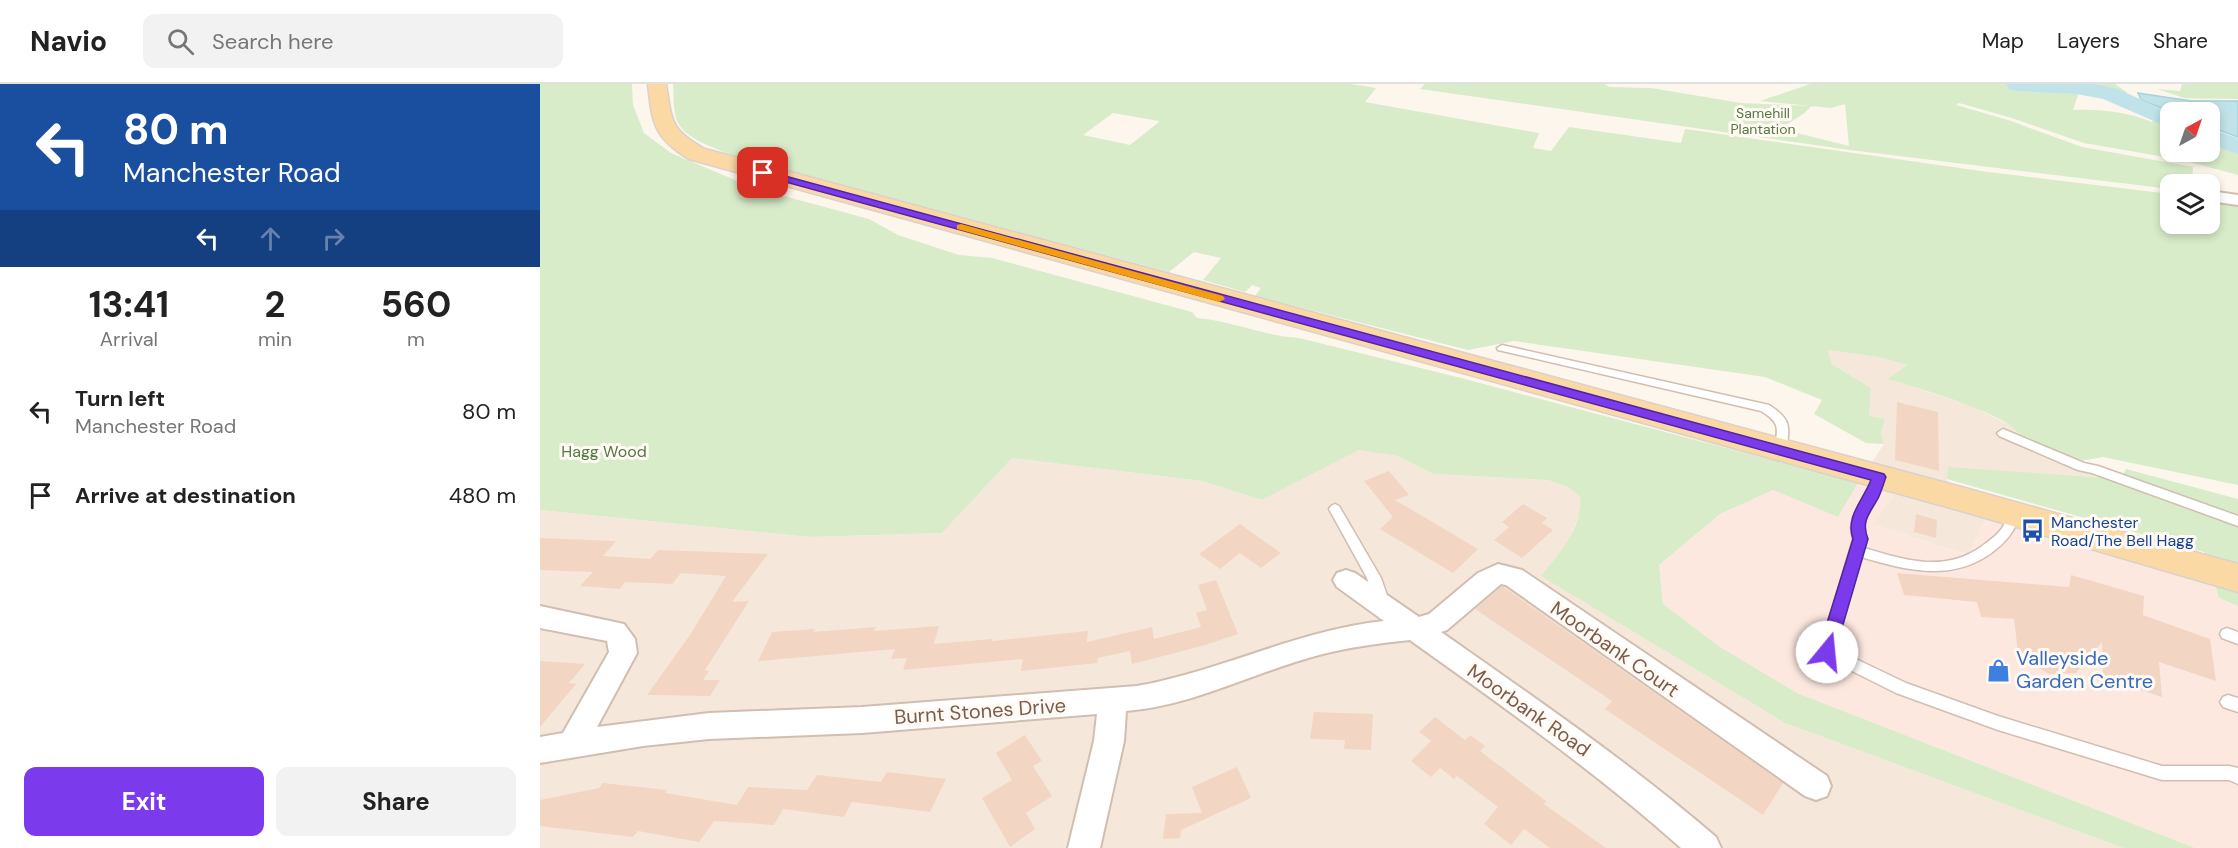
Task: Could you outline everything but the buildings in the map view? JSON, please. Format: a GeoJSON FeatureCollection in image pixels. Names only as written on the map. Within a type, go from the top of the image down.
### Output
{"type":"FeatureCollection","features":[{"type":"Feature","properties":{"kind":"main road"},"geometry":{"type":"LineString","coordinates":[[657,84],[662,125],[668,135],[697,154],[1260,310],[2014,514],[2238,578]]}},
{"type":"Feature","properties":{"kind":"street"},"geometry":{"type":"LineString","coordinates":[[2220,197],[2238,200]]}},
{"type":"Feature","properties":{"kind":"street","name":"Moorbank Court"},"geometry":{"type":"LineString","coordinates":[[1413,629],[1438,622],[1487,580],[1498,574],[1513,577],[1816,786]]}},
{"type":"Feature","properties":{"kind":"street","name":"Moorbank Road"},"geometry":{"type":"LineString","coordinates":[[1346,580],[1568,737],[1643,794],[1705,848]]}},
{"type":"Feature","properties":{"kind":"street"},"geometry":{"type":"LineString","coordinates":[[540,617],[615,632],[622,639],[623,653],[572,745]]}},
{"type":"Feature","properties":{"kind":"street","name":"Burnt Stones Drive"},"geometry":{"type":"LineString","coordinates":[[540,750],[643,733],[709,726],[862,720],[1112,701],[1175,691],[1319,644],[1379,632],[1413,629]]}},
{"type":"Feature","properties":{"kind":"street"},"geometry":{"type":"LineString","coordinates":[[1084,848],[1109,741],[1112,701]]}},
{"type":"Feature","properties":{"kind":"lane"},"geometry":{"type":"LineString","coordinates":[[1502,348],[1765,408],[1780,417],[1784,425],[1780,450]]}},
{"type":"Feature","properties":{"kind":"lane"},"geometry":{"type":"LineString","coordinates":[[2003,433],[2082,467],[2238,521]]}},
{"type":"Feature","properties":{"kind":"lane"},"geometry":{"type":"LineString","coordinates":[[1879,477],[1871,498],[1858,517],[1857,531],[1860,539],[1858,551],[1827,652],[1912,692],[1998,723],[2162,773],[2229,773],[2238,776]]}},
{"type":"Feature","properties":{"kind":"lane"},"geometry":{"type":"LineString","coordinates":[[1335,509],[1374,578],[1385,609]]}},
{"type":"Feature","properties":{"kind":"lane"},"geometry":{"type":"LineString","coordinates":[[1858,551],[1912,567],[1955,567],[1978,557],[2009,532],[2014,514]]}},
{"type":"Feature","properties":{"kind":"shaded area"},"geometry":{"type":"Polygon","coordinates":[[[1828,350],[1878,357],[1907,365],[1889,379],[1974,407],[2017,429],[2021,436],[2080,461],[2095,477],[1949,468],[1947,480],[1985,519],[1969,555],[1872,524],[1895,494],[1858,483],[1884,444],[1881,435],[1885,419],[1868,417],[1871,388],[1832,364],[1828,350]]]}},
{"type":"Feature","properties":{"kind":"shaded area"},"geometry":{"type":"Polygon","coordinates":[[[1359,450],[1397,456],[1433,474],[1548,480],[1568,487],[1580,497],[1581,510],[1568,542],[1542,576],[1785,723],[2123,848],[540,848],[540,510],[810,537],[942,533],[1012,458],[1202,481],[1262,500],[1359,450]]]}},
{"type":"Feature","properties":{"kind":"shaded area","name":"Valleyside Garden Centre"},"geometry":{"type":"Polygon","coordinates":[[[1858,483],[1895,494],[1873,524],[1968,555],[1985,519],[2213,581],[2219,598],[2238,606],[2238,848],[2195,848],[1797,693],[1720,647],[1663,604],[1659,565],[1720,514],[1773,490],[1838,517],[1858,483]]]}},
{"type":"Feature","properties":{"kind":"green space","name":"Hagg Wood"},"geometry":{"type":"Polygon","coordinates":[[[540,84],[632,84],[633,105],[644,133],[671,153],[773,196],[784,196],[869,219],[898,235],[959,255],[992,258],[1192,312],[1197,318],[1299,338],[1461,378],[1858,483],[1838,517],[1773,490],[1720,514],[1659,565],[1663,604],[1720,647],[1797,693],[2195,848],[2123,848],[1785,723],[1541,576],[1568,540],[1578,519],[1580,508],[1580,497],[1568,487],[1548,480],[1433,474],[1397,456],[1359,450],[1262,500],[1202,481],[1012,458],[942,533],[810,537],[540,510],[540,84]]]}},
{"type":"Feature","properties":{"kind":"green space"},"geometry":{"type":"Polygon","coordinates":[[[673,84],[1351,84],[1376,88],[1365,102],[1539,133],[1533,148],[1551,151],[1569,127],[1681,143],[1685,129],[1988,172],[2160,193],[2160,234],[2220,234],[2220,200],[2238,203],[2238,485],[2103,457],[2080,461],[2021,436],[2013,427],[1981,410],[1888,379],[1907,365],[1878,357],[1828,350],[1832,364],[1871,388],[1869,416],[1885,419],[1881,434],[1884,444],[1866,443],[1814,414],[1822,400],[1765,377],[1514,341],[1468,350],[1255,296],[1261,288],[1252,285],[1245,292],[1203,280],[1221,258],[1194,252],[1169,272],[734,156],[700,142],[685,132],[676,118],[673,84]],[[1113,113],[1083,135],[1130,145],[1159,122],[1113,113]]]}},
{"type":"Feature","properties":{"kind":"green space","name":"Samehill Plantation"},"geometry":{"type":"Polygon","coordinates":[[[1425,84],[1605,84],[1609,87],[1651,88],[1741,103],[1810,106],[1760,101],[1810,84],[2082,84],[2073,110],[2113,112],[2152,122],[2156,112],[2160,113],[2160,156],[2084,143],[2012,118],[1959,103],[1956,105],[2008,120],[2082,147],[2193,167],[2193,174],[2160,174],[2160,188],[1850,150],[1420,89],[1425,84]],[[1845,104],[1831,108],[1811,106],[1805,113],[1781,129],[1849,146],[1845,104]]]}},
{"type":"Feature","properties":{"kind":"green space"},"geometry":{"type":"Polygon","coordinates":[[[2082,84],[2115,84],[2128,93],[2082,84]]]}},
{"type":"Feature","properties":{"kind":"green space"},"geometry":{"type":"Polygon","coordinates":[[[2182,84],[2238,84],[2238,99],[2184,98],[2157,89],[2180,91],[2182,84]]]}},
{"type":"Feature","properties":{"kind":"green space"},"geometry":{"type":"Polygon","coordinates":[[[2220,135],[2238,141],[2238,175],[2189,162],[2220,162],[2220,135]]]}},
{"type":"Feature","properties":{"kind":"green space"},"geometry":{"type":"Polygon","coordinates":[[[1948,467],[2095,477],[2122,476],[2126,469],[2238,499],[2238,606],[2219,598],[2204,552],[1947,479],[1948,467]]]}},
{"type":"Feature","properties":{"kind":"water"},"geometry":{"type":"Polygon","coordinates":[[[2138,93],[2191,101],[2238,101],[2238,137],[2220,131],[2220,102],[2160,102],[2160,107],[2141,100],[2138,93]]]}},
{"type":"Feature","properties":{"kind":"waterway"},"geometry":{"type":"LineString","coordinates":[[2017,84],[2077,87],[2110,94],[2160,116]]}},
{"type":"Feature","properties":{"kind":"waterway"},"geometry":{"type":"LineString","coordinates":[[2220,140],[2238,147]]}},
{"type":"Feature","properties":{"kind":"slow traffic"},"geometry":{"type":"LineString","coordinates":[[961,227],[1219,299]]}},
{"type":"Feature","properties":{"kind":"place","name":"Manchester Road/The Bell Hagg"},"geometry":{"type":"Point","coordinates":[2033,531]}},
{"type":"Feature","properties":{"kind":"place","name":"Valleyside Garden Centre"},"geometry":{"type":"Point","coordinates":[1998,670]}},
{"type":"Feature","properties":{"kind":"route"},"geometry":{"type":"LineString","coordinates":[[763,173],[1879,477],[1871,498],[1858,517],[1857,531],[1860,539],[1853,570],[1827,652]]}}]}
